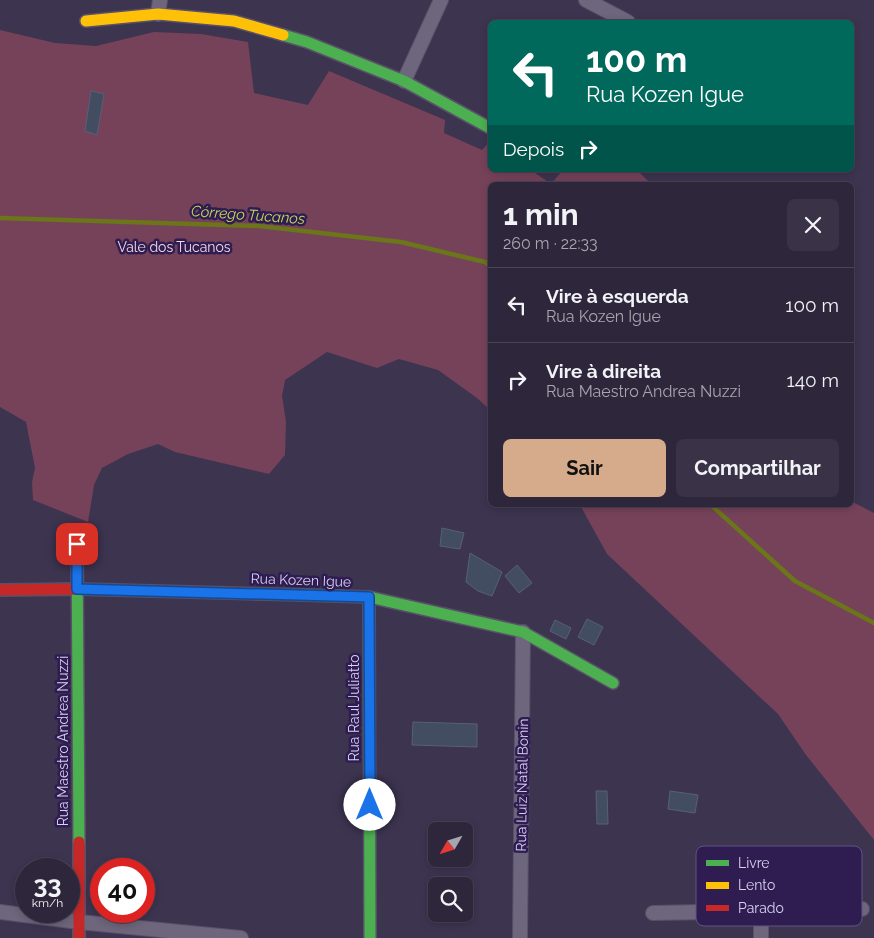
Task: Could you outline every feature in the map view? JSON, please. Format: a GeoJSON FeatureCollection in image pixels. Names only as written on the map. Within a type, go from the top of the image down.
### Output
{"type":"FeatureCollection","features":[{"type":"Feature","properties":{"kind":"street"},"geometry":{"type":"LineString","coordinates":[[404,81],[441,0]]}},
{"type":"Feature","properties":{"kind":"street"},"geometry":{"type":"LineString","coordinates":[[586,0],[624,20]]}},
{"type":"Feature","properties":{"kind":"street"},"geometry":{"type":"LineString","coordinates":[[86,21],[159,7],[234,21],[307,42],[404,81],[488,127]]}},
{"type":"Feature","properties":{"kind":"street","name":"Rua Maestro Andrea Nuzzi"},"geometry":{"type":"LineString","coordinates":[[77,544],[79,858]]}},
{"type":"Feature","properties":{"kind":"street","name":"Rua Kozen Igue"},"geometry":{"type":"LineString","coordinates":[[0,590],[77,589],[369,597],[523,632],[613,683]]}},
{"type":"Feature","properties":{"kind":"street","name":"Rua Raul Juliatto"},"geometry":{"type":"LineString","coordinates":[[369,597],[370,938]]}},
{"type":"Feature","properties":{"kind":"street","name":"Rua Luiz Natal Bonin"},"geometry":{"type":"LineString","coordinates":[[520,938],[523,632]]}},
{"type":"Feature","properties":{"kind":"street"},"geometry":{"type":"LineString","coordinates":[[0,912],[15,914]]}},
{"type":"Feature","properties":{"kind":"street"},"geometry":{"type":"LineString","coordinates":[[653,913],[696,912]]}},
{"type":"Feature","properties":{"kind":"street"},"geometry":{"type":"LineString","coordinates":[[80,922],[241,938]]}},
{"type":"Feature","properties":{"kind":"street","name":"Rua Maestro Andrea Nuzzi"},"geometry":{"type":"LineString","coordinates":[[79,923],[79,938]]}},
{"type":"Feature","properties":{"kind":"green space","name":"Vale dos Tucanos"},"geometry":{"type":"Polygon","coordinates":[[[0,30],[55,43],[96,46],[154,32],[201,34],[248,42],[254,93],[308,105],[329,71],[445,120],[444,133],[482,150],[488,143],[488,172],[534,172],[548,182],[488,182],[488,408],[438,370],[399,359],[377,368],[327,352],[285,380],[282,396],[286,422],[285,455],[269,474],[175,452],[158,444],[128,454],[102,468],[94,485],[88,522],[33,500],[32,482],[35,468],[26,422],[0,407],[0,30]]]}},
{"type":"Feature","properties":{"kind":"green space","name":"Vale dos Tucanos"},"geometry":{"type":"Polygon","coordinates":[[[561,172],[639,172],[649,182],[553,182],[561,172]]]}},
{"type":"Feature","properties":{"kind":"green space"},"geometry":{"type":"Polygon","coordinates":[[[854,503],[874,513],[874,840],[806,755],[778,714],[607,554],[581,507],[854,507],[854,503]]]}},
{"type":"Feature","properties":{"kind":"building"},"geometry":{"type":"Polygon","coordinates":[[[91,91],[104,94],[97,135],[85,131],[91,91]]]}},
{"type":"Feature","properties":{"kind":"building"},"geometry":{"type":"Polygon","coordinates":[[[442,528],[464,533],[460,549],[440,546],[442,528]]]}},
{"type":"Feature","properties":{"kind":"building"},"geometry":{"type":"Polygon","coordinates":[[[470,553],[502,572],[492,596],[478,591],[466,582],[470,553]]]}},
{"type":"Feature","properties":{"kind":"building"},"geometry":{"type":"Polygon","coordinates":[[[517,565],[532,583],[519,593],[505,576],[517,565]]]}},
{"type":"Feature","properties":{"kind":"building"},"geometry":{"type":"Polygon","coordinates":[[[587,619],[603,627],[594,645],[578,637],[587,619]]]}},
{"type":"Feature","properties":{"kind":"building"},"geometry":{"type":"Polygon","coordinates":[[[555,620],[571,628],[566,639],[550,631],[555,620]]]}},
{"type":"Feature","properties":{"kind":"building"},"geometry":{"type":"Polygon","coordinates":[[[413,722],[477,724],[477,747],[412,745],[413,722]]]}},
{"type":"Feature","properties":{"kind":"building"},"geometry":{"type":"Polygon","coordinates":[[[596,791],[607,791],[608,824],[597,824],[596,791]]]}},
{"type":"Feature","properties":{"kind":"building"},"geometry":{"type":"Polygon","coordinates":[[[670,791],[698,795],[695,813],[668,809],[670,791]]]}},
{"type":"Feature","properties":{"kind":"waterway","name":"Córrego Tucanos"},"geometry":{"type":"LineString","coordinates":[[0,218],[259,226],[401,242],[485,262],[488,264]]}},
{"type":"Feature","properties":{"kind":"waterway","name":"Córrego Tucanos"},"geometry":{"type":"LineString","coordinates":[[713,507],[795,581],[874,623]]}},
{"type":"Feature","properties":{"kind":"traffic: fast"},"geometry":{"type":"LineString","coordinates":[[283,35],[307,42],[404,81],[488,127]]}},
{"type":"Feature","properties":{"kind":"traffic: fast"},"geometry":{"type":"LineString","coordinates":[[77,544],[79,842]]}},
{"type":"Feature","properties":{"kind":"traffic: fast"},"geometry":{"type":"LineString","coordinates":[[304,595],[369,597],[523,632],[613,683]]}},
{"type":"Feature","properties":{"kind":"traffic: fast"},"geometry":{"type":"LineString","coordinates":[[369,597],[370,938]]}},
{"type":"Feature","properties":{"kind":"traffic: slow"},"geometry":{"type":"LineString","coordinates":[[86,21],[158,14],[234,21],[283,35]]}},
{"type":"Feature","properties":{"kind":"traffic: jam"},"geometry":{"type":"LineString","coordinates":[[0,590],[77,589],[304,595]]}},
{"type":"Feature","properties":{"kind":"traffic: jam"},"geometry":{"type":"LineString","coordinates":[[79,842],[79,938]]}},
{"type":"Feature","properties":{"kind":"route"},"geometry":{"type":"LineString","coordinates":[[77,544],[77,589],[369,597],[370,805]]}}]}
